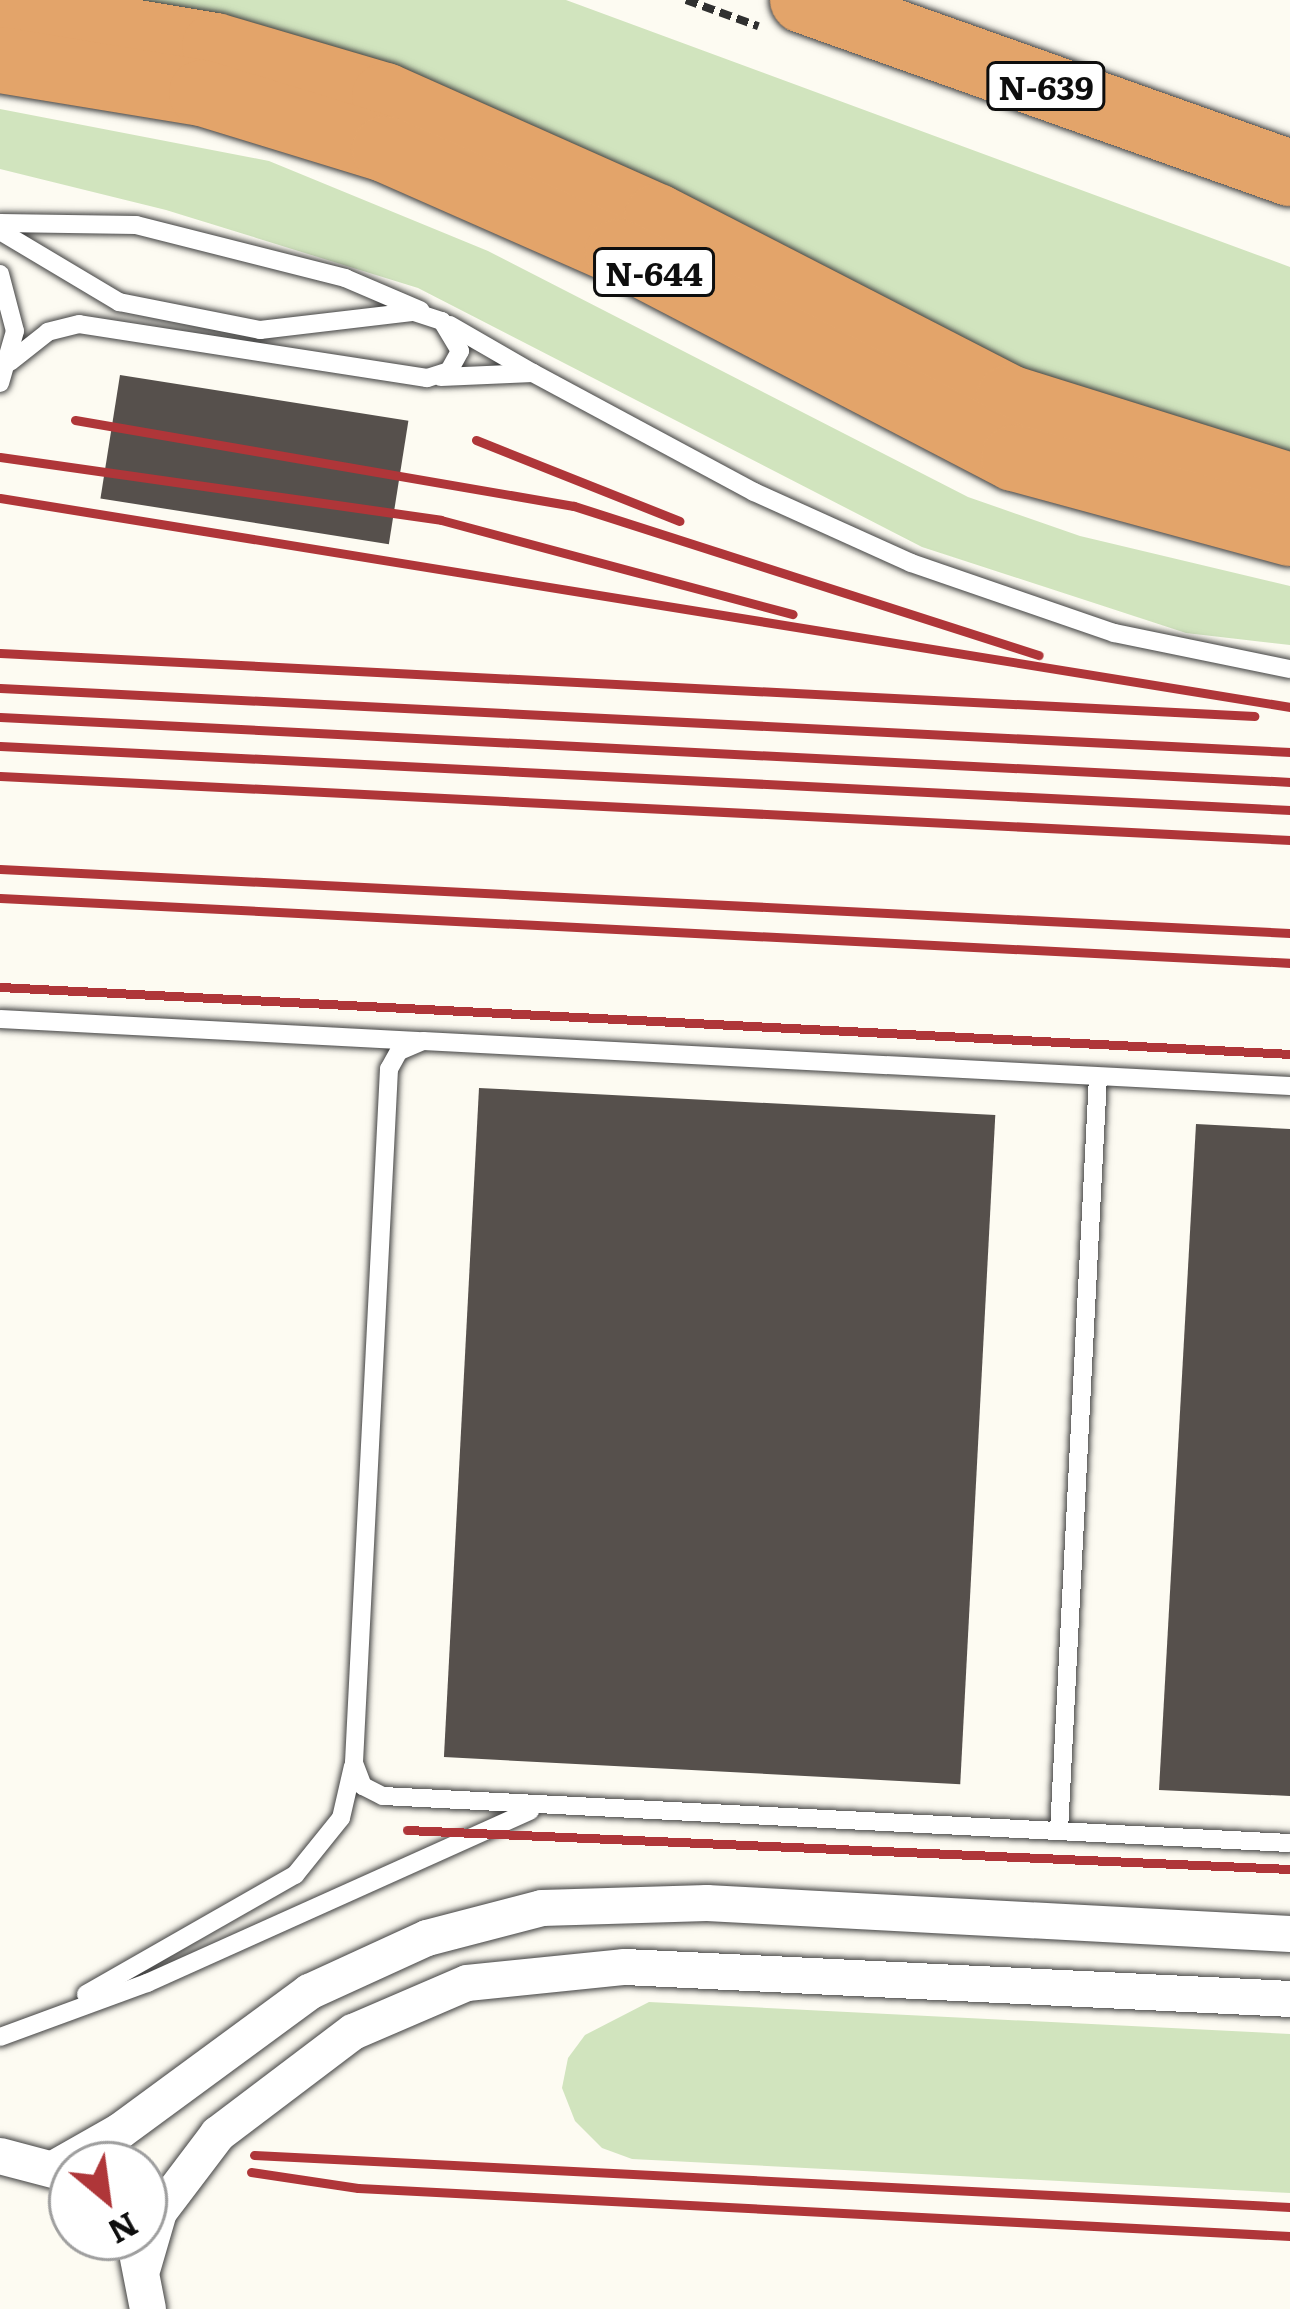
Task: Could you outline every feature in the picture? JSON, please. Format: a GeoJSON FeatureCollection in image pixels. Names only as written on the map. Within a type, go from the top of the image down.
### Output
{"type":"FeatureCollection","features":[{"type":"Feature","properties":{"kind":"highway","name":"N-639"},"geometry":{"type":"LineString","coordinates":[[803,0],[1290,173]]}},
{"type":"Feature","properties":{"kind":"highway","name":"N-644"},"geometry":{"type":"LineString","coordinates":[[0,10],[214,46],[386,96],[638,208],[1009,398],[1290,486]]}},
{"type":"Feature","properties":{"kind":"highway","name":"N-644"},"geometry":{"type":"LineString","coordinates":[[0,60],[202,93],[385,149],[599,243],[1014,458],[1290,532]]}},
{"type":"Feature","properties":{"kind":"street"},"geometry":{"type":"LineString","coordinates":[[107,2141],[309,1992],[427,1938],[542,1907],[707,1903],[1290,1934]]}},
{"type":"Feature","properties":{"kind":"street"},"geometry":{"type":"LineString","coordinates":[[168,2197],[179,2178],[232,2122],[353,2032],[467,1983],[625,1967],[1290,1999]]}},
{"type":"Feature","properties":{"kind":"street"},"geometry":{"type":"LineString","coordinates":[[0,2156],[48,2167]]}},
{"type":"Feature","properties":{"kind":"street"},"geometry":{"type":"LineString","coordinates":[[139,2261],[148,2309]]}},
{"type":"Feature","properties":{"kind":"lane"},"geometry":{"type":"LineString","coordinates":[[0,227],[136,225],[345,278],[442,321],[754,492],[911,563],[1114,633],[1290,668]]}},
{"type":"Feature","properties":{"kind":"lane"},"geometry":{"type":"LineString","coordinates":[[0,227],[102,296],[222,325],[295,329],[394,312],[442,321],[460,350],[438,377]]}},
{"type":"Feature","properties":{"kind":"lane"},"geometry":{"type":"LineString","coordinates":[[0,274],[15,331],[10,362],[0,383]]}},
{"type":"Feature","properties":{"kind":"lane"},"geometry":{"type":"LineString","coordinates":[[10,362],[32,341],[79,324],[438,377],[533,373]]}},
{"type":"Feature","properties":{"kind":"lane"},"geometry":{"type":"LineString","coordinates":[[0,1019],[1290,1086]]}},
{"type":"Feature","properties":{"kind":"lane"},"geometry":{"type":"LineString","coordinates":[[0,2037],[56,2012],[295,1875],[341,1818],[353,1763],[389,1069],[399,1051],[423,1041]]}},
{"type":"Feature","properties":{"kind":"lane"},"geometry":{"type":"LineString","coordinates":[[1059,1832],[1098,1077]]}},
{"type":"Feature","properties":{"kind":"lane"},"geometry":{"type":"LineString","coordinates":[[353,1763],[363,1786],[382,1796],[1290,1843]]}},
{"type":"Feature","properties":{"kind":"lane"},"geometry":{"type":"LineString","coordinates":[[56,2012],[147,1983],[494,1821],[564,1806]]}},
{"type":"Feature","properties":{"kind":"green space"},"geometry":{"type":"Polygon","coordinates":[[[122,0],[566,0],[1290,267],[1290,456],[987,366],[541,129],[232,21],[122,0]]]}},
{"type":"Feature","properties":{"kind":"green space"},"geometry":{"type":"Polygon","coordinates":[[[0,109],[269,161],[488,251],[968,497],[1080,536],[1290,586],[1290,645],[1186,633],[922,547],[418,288],[166,210],[0,169],[0,109]]]}},
{"type":"Feature","properties":{"kind":"green space"},"geometry":{"type":"Polygon","coordinates":[[[649,2002],[1290,2034],[1290,2193],[632,2159],[602,2148],[575,2121],[562,2088],[568,2058],[585,2035],[649,2002]]]}},
{"type":"Feature","properties":{"kind":"building"},"geometry":{"type":"Polygon","coordinates":[[[120,375],[408,421],[389,544],[100,498],[120,375]]]}},
{"type":"Feature","properties":{"kind":"building"},"geometry":{"type":"Polygon","coordinates":[[[479,1088],[995,1115],[960,1784],[444,1757],[479,1088]]]}},
{"type":"Feature","properties":{"kind":"building"},"geometry":{"type":"Polygon","coordinates":[[[1196,1124],[1290,1129],[1290,1796],[1159,1790],[1196,1124]]]}},
{"type":"Feature","properties":{"kind":"railway"},"geometry":{"type":"LineString","coordinates":[[75,420],[574,506],[1039,655]]}},
{"type":"Feature","properties":{"kind":"railway"},"geometry":{"type":"LineString","coordinates":[[476,440],[680,521]]}},
{"type":"Feature","properties":{"kind":"railway"},"geometry":{"type":"LineString","coordinates":[[0,457],[441,520],[793,614]]}},
{"type":"Feature","properties":{"kind":"railway"},"geometry":{"type":"LineString","coordinates":[[0,498],[1290,707]]}},
{"type":"Feature","properties":{"kind":"railway"},"geometry":{"type":"LineString","coordinates":[[0,653],[1254,716]]}},
{"type":"Feature","properties":{"kind":"railway"},"geometry":{"type":"LineString","coordinates":[[0,688],[1290,752]]}},
{"type":"Feature","properties":{"kind":"railway"},"geometry":{"type":"LineString","coordinates":[[0,717],[1290,782]]}},
{"type":"Feature","properties":{"kind":"railway"},"geometry":{"type":"LineString","coordinates":[[0,746],[1290,810]]}},
{"type":"Feature","properties":{"kind":"railway"},"geometry":{"type":"LineString","coordinates":[[0,776],[1290,840]]}},
{"type":"Feature","properties":{"kind":"railway"},"geometry":{"type":"LineString","coordinates":[[0,869],[1290,933]]}},
{"type":"Feature","properties":{"kind":"railway"},"geometry":{"type":"LineString","coordinates":[[0,898],[1290,963]]}},
{"type":"Feature","properties":{"kind":"railway"},"geometry":{"type":"LineString","coordinates":[[0,987],[1290,1054]]}},
{"type":"Feature","properties":{"kind":"railway"},"geometry":{"type":"LineString","coordinates":[[407,1830],[1290,1869]]}},
{"type":"Feature","properties":{"kind":"railway"},"geometry":{"type":"LineString","coordinates":[[254,2155],[1290,2207]]}},
{"type":"Feature","properties":{"kind":"railway"},"geometry":{"type":"LineString","coordinates":[[251,2172],[358,2188],[1290,2236]]}}]}
